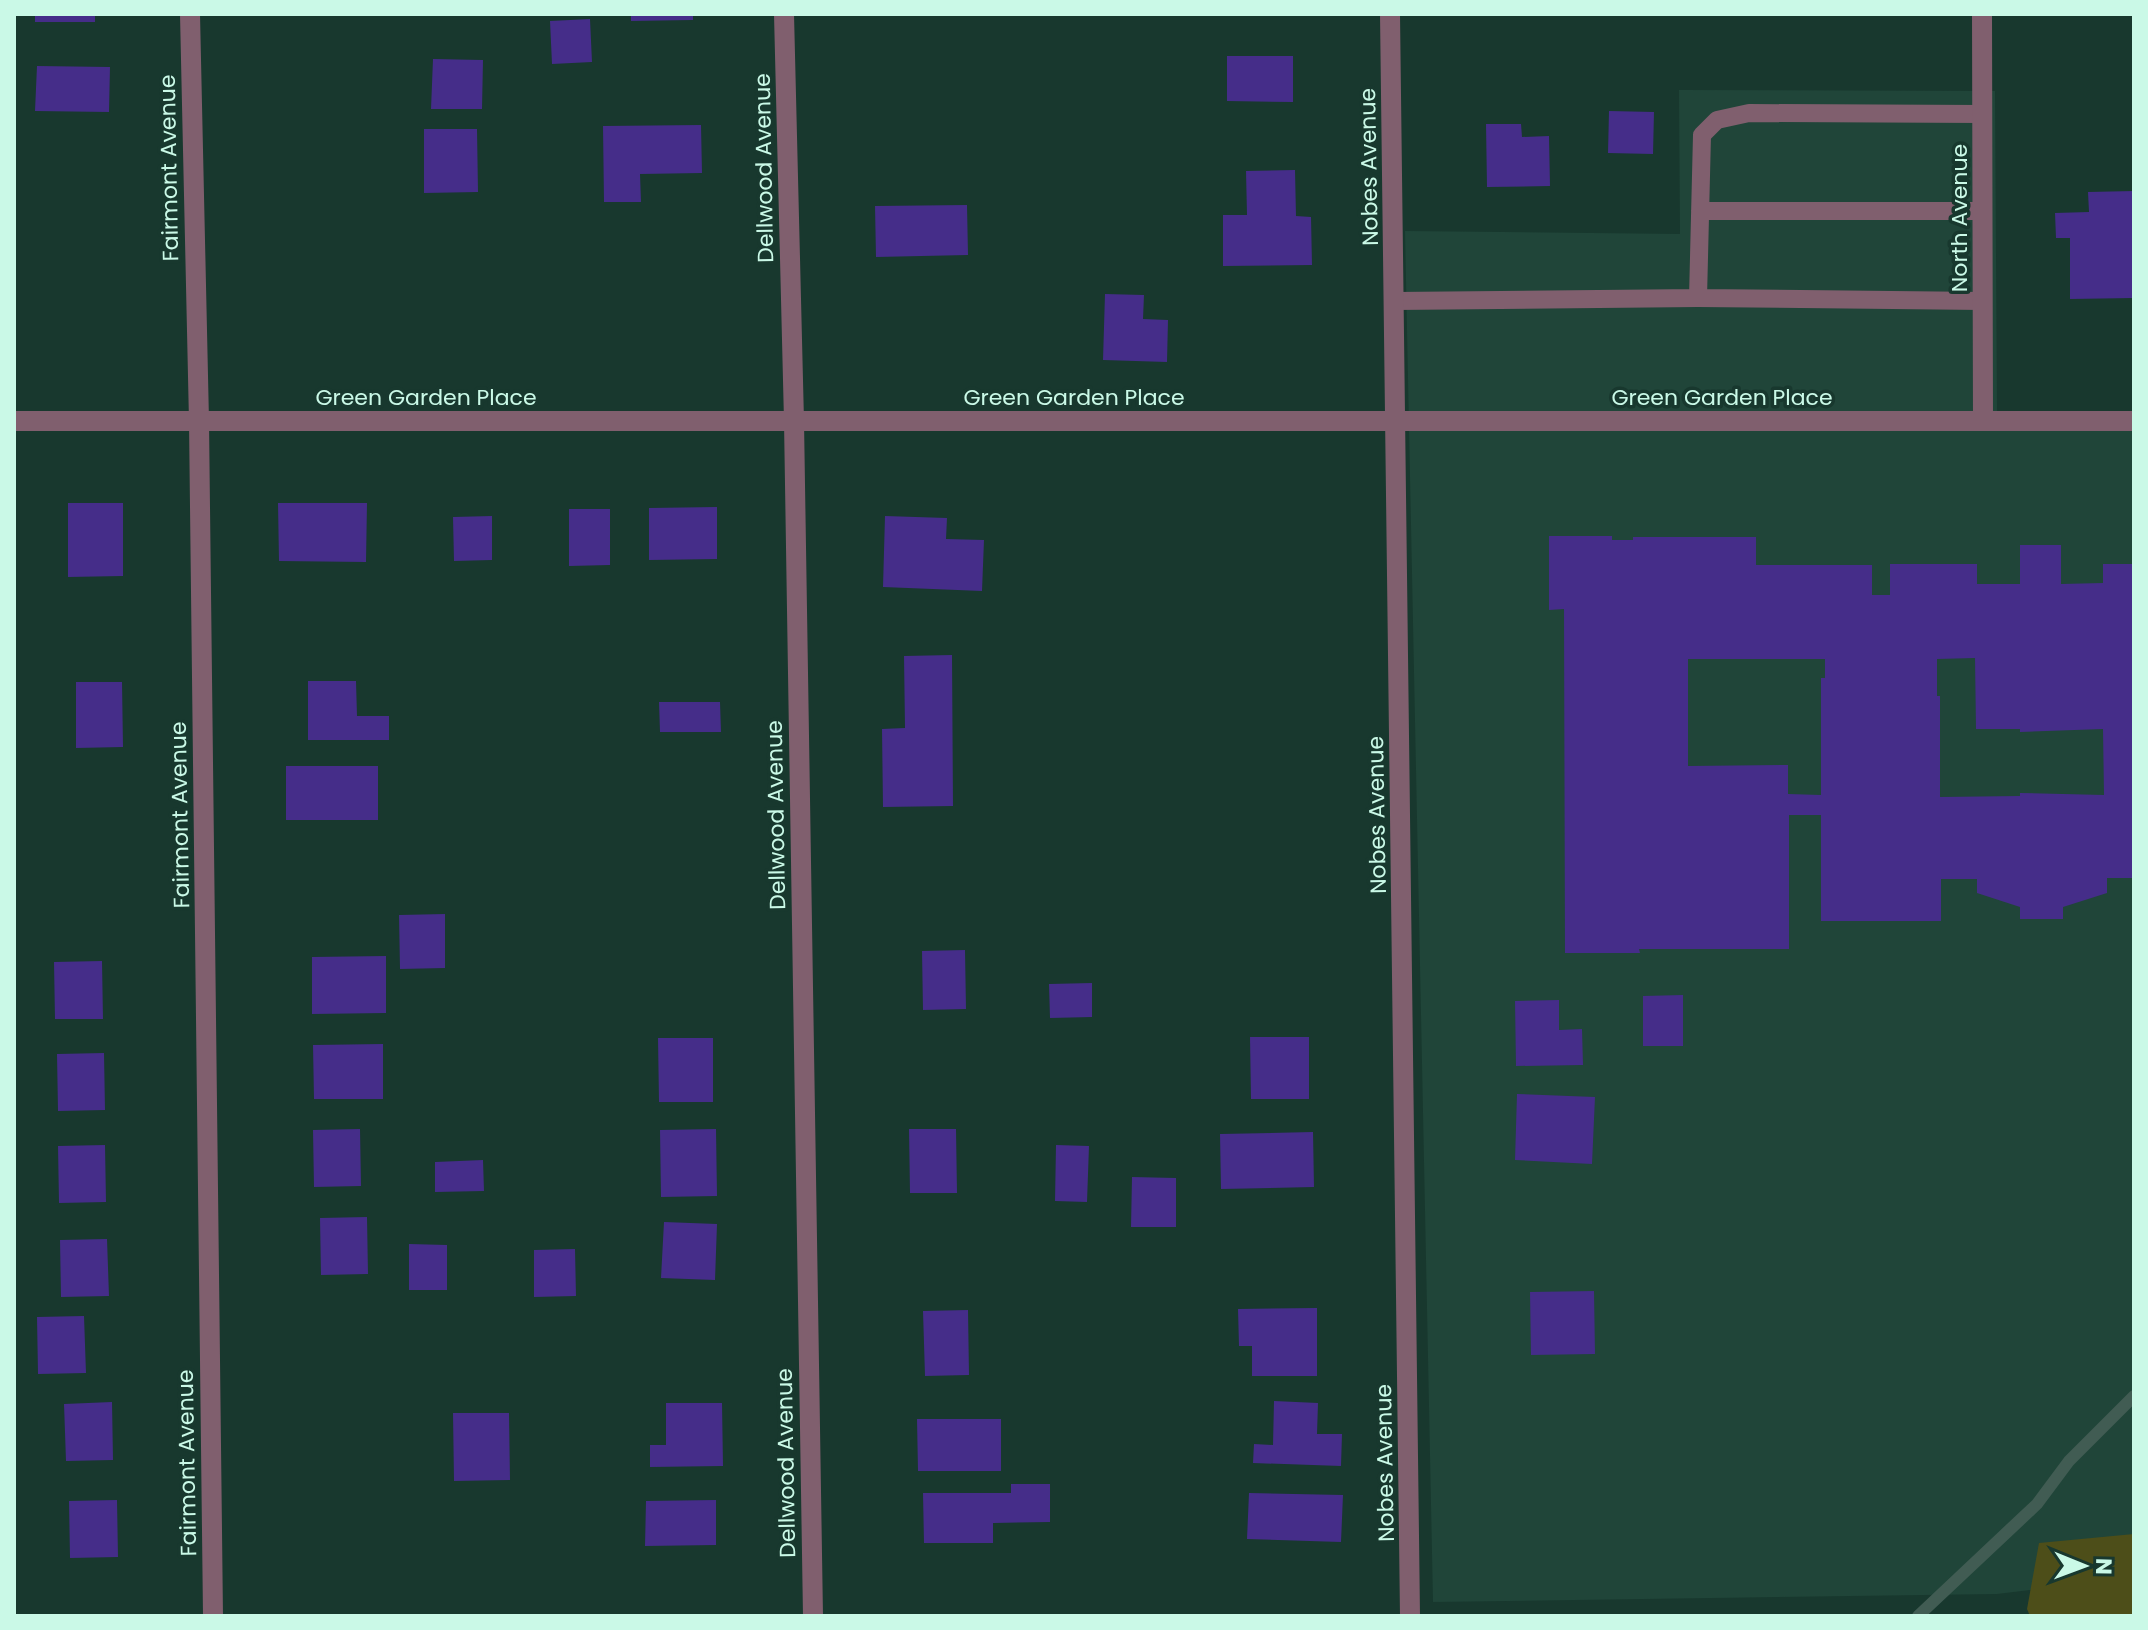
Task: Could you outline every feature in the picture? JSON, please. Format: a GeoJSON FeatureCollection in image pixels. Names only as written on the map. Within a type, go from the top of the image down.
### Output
{"type":"FeatureCollection","features":[{"type":"Feature","properties":{"kind":"street","name":"Fairmont Avenue"},"geometry":{"type":"LineString","coordinates":[[190,14],[199,421],[213,1616]]}},
{"type":"Feature","properties":{"kind":"street","name":"Dellwood Avenue"},"geometry":{"type":"LineString","coordinates":[[784,14],[794,421],[813,1616]]}},
{"type":"Feature","properties":{"kind":"street","name":"Nobes Avenue"},"geometry":{"type":"LineString","coordinates":[[1390,14],[1410,1616]]}},
{"type":"Feature","properties":{"kind":"street","name":"North Avenue"},"geometry":{"type":"LineString","coordinates":[[1982,14],[1983,421]]}},
{"type":"Feature","properties":{"kind":"street","name":"Green Garden Place"},"geometry":{"type":"LineString","coordinates":[[14,421],[2134,421]]}},
{"type":"Feature","properties":{"kind":"lane"},"geometry":{"type":"LineString","coordinates":[[1698,298],[1702,135],[1717,120],[1749,113],[1983,114]]}},
{"type":"Feature","properties":{"kind":"lane"},"geometry":{"type":"LineString","coordinates":[[1700,211],[1983,211]]}},
{"type":"Feature","properties":{"kind":"lane"},"geometry":{"type":"LineString","coordinates":[[1395,301],[1698,298],[1983,301]]}},
{"type":"Feature","properties":{"kind":"shaded area"},"geometry":{"type":"Polygon","coordinates":[[[1679,90],[1995,91],[1997,413],[2134,420],[2134,1577],[1997,1594],[1433,1602],[1405,231],[1680,234],[1679,90]]]}},
{"type":"Feature","properties":{"kind":"shaded area"},"geometry":{"type":"Polygon","coordinates":[[[2134,1534],[2134,1616],[2030,1616],[2027,1609],[2039,1543],[2134,1534]]]}},
{"type":"Feature","properties":{"kind":"building"},"geometry":{"type":"Polygon","coordinates":[[[35,14],[95,14],[95,22],[35,22],[35,14]]]}},
{"type":"Feature","properties":{"kind":"building"},"geometry":{"type":"Polygon","coordinates":[[[631,14],[693,14],[693,20],[631,21],[631,14]]]}},
{"type":"Feature","properties":{"kind":"building"},"geometry":{"type":"Polygon","coordinates":[[[590,19],[592,62],[552,64],[550,21],[590,19]]]}},
{"type":"Feature","properties":{"kind":"building"},"geometry":{"type":"Polygon","coordinates":[[[1227,56],[1293,56],[1293,102],[1227,101],[1227,56]]]}},
{"type":"Feature","properties":{"kind":"building"},"geometry":{"type":"Polygon","coordinates":[[[433,59],[483,60],[482,109],[431,109],[433,59]]]}},
{"type":"Feature","properties":{"kind":"building"},"geometry":{"type":"Polygon","coordinates":[[[37,66],[110,67],[109,112],[35,111],[37,66]]]}},
{"type":"Feature","properties":{"kind":"building"},"geometry":{"type":"Polygon","coordinates":[[[1609,111],[1654,112],[1653,154],[1608,153],[1609,111]]]}},
{"type":"Feature","properties":{"kind":"building"},"geometry":{"type":"Polygon","coordinates":[[[1486,124],[1521,124],[1522,137],[1549,136],[1550,186],[1487,187],[1486,124]]]}},
{"type":"Feature","properties":{"kind":"building"},"geometry":{"type":"Polygon","coordinates":[[[701,125],[702,173],[640,174],[641,202],[604,202],[603,126],[701,125]]]}},
{"type":"Feature","properties":{"kind":"building"},"geometry":{"type":"Polygon","coordinates":[[[424,129],[477,129],[478,192],[424,193],[424,129]]]}},
{"type":"Feature","properties":{"kind":"building"},"geometry":{"type":"Polygon","coordinates":[[[1295,170],[1296,216],[1311,217],[1312,265],[1223,266],[1223,215],[1247,215],[1246,171],[1295,170]]]}},
{"type":"Feature","properties":{"kind":"building"},"geometry":{"type":"Polygon","coordinates":[[[2134,191],[2134,298],[2070,299],[2070,238],[2056,238],[2055,213],[2089,212],[2088,192],[2134,191]]]}},
{"type":"Feature","properties":{"kind":"building"},"geometry":{"type":"Polygon","coordinates":[[[967,205],[968,255],[876,257],[875,206],[967,205]]]}},
{"type":"Feature","properties":{"kind":"building"},"geometry":{"type":"Polygon","coordinates":[[[1105,294],[1144,295],[1143,319],[1168,320],[1167,362],[1103,360],[1105,294]]]}},
{"type":"Feature","properties":{"kind":"building"},"geometry":{"type":"Polygon","coordinates":[[[68,503],[123,503],[123,576],[68,577],[68,503]]]}},
{"type":"Feature","properties":{"kind":"building"},"geometry":{"type":"Polygon","coordinates":[[[278,503],[367,503],[366,562],[279,561],[278,503]]]}},
{"type":"Feature","properties":{"kind":"building"},"geometry":{"type":"Polygon","coordinates":[[[717,507],[717,559],[649,560],[649,508],[717,507]]]}},
{"type":"Feature","properties":{"kind":"building"},"geometry":{"type":"Polygon","coordinates":[[[569,509],[610,509],[610,565],[569,566],[569,509]]]}},
{"type":"Feature","properties":{"kind":"building"},"geometry":{"type":"Polygon","coordinates":[[[492,516],[492,560],[454,561],[453,517],[492,516]]]}},
{"type":"Feature","properties":{"kind":"building"},"geometry":{"type":"Polygon","coordinates":[[[885,516],[947,518],[946,539],[984,540],[982,591],[883,587],[885,516]]]}},
{"type":"Feature","properties":{"kind":"building"},"geometry":{"type":"Polygon","coordinates":[[[1549,536],[1612,536],[1612,540],[1633,540],[1633,537],[1756,537],[1756,565],[1872,565],[1872,595],[1890,595],[1890,564],[1977,564],[1977,584],[2020,584],[2020,545],[2061,545],[2061,584],[2103,583],[2103,564],[2134,564],[2134,878],[2107,878],[2107,893],[2063,907],[2063,919],[2020,919],[2020,907],[1977,893],[1977,879],[1941,879],[1941,921],[1821,921],[1821,815],[1789,815],[1789,949],[1639,949],[1640,953],[1565,953],[1564,609],[1549,610],[1549,536]],[[1975,658],[1937,659],[1940,797],[2020,796],[2020,793],[2104,795],[2103,729],[2020,732],[2020,729],[1976,729],[1975,658]],[[1688,659],[1688,766],[1788,765],[1788,794],[1821,795],[1821,678],[1825,678],[1825,659],[1688,659]]]}},
{"type":"Feature","properties":{"kind":"building"},"geometry":{"type":"Polygon","coordinates":[[[952,655],[953,806],[883,807],[882,729],[905,728],[904,656],[952,655]]]}},
{"type":"Feature","properties":{"kind":"building"},"geometry":{"type":"Polygon","coordinates":[[[308,681],[356,681],[357,716],[389,716],[389,740],[308,740],[308,681]]]}},
{"type":"Feature","properties":{"kind":"building"},"geometry":{"type":"Polygon","coordinates":[[[76,682],[122,682],[123,747],[76,748],[76,682]]]}},
{"type":"Feature","properties":{"kind":"building"},"geometry":{"type":"Polygon","coordinates":[[[659,702],[720,702],[721,732],[660,732],[659,702]]]}},
{"type":"Feature","properties":{"kind":"building"},"geometry":{"type":"Polygon","coordinates":[[[286,766],[378,766],[378,820],[286,820],[286,766]]]}},
{"type":"Feature","properties":{"kind":"building"},"geometry":{"type":"Polygon","coordinates":[[[445,914],[445,968],[400,969],[399,915],[445,914]]]}},
{"type":"Feature","properties":{"kind":"building"},"geometry":{"type":"Polygon","coordinates":[[[965,950],[966,1009],[923,1010],[922,951],[965,950]]]}},
{"type":"Feature","properties":{"kind":"building"},"geometry":{"type":"Polygon","coordinates":[[[386,956],[386,1013],[312,1014],[312,957],[386,956]]]}},
{"type":"Feature","properties":{"kind":"building"},"geometry":{"type":"Polygon","coordinates":[[[102,961],[103,1019],[55,1019],[54,962],[102,961]]]}},
{"type":"Feature","properties":{"kind":"building"},"geometry":{"type":"Polygon","coordinates":[[[1092,983],[1092,1017],[1050,1018],[1049,984],[1092,983]]]}},
{"type":"Feature","properties":{"kind":"building"},"geometry":{"type":"Polygon","coordinates":[[[1683,995],[1683,1046],[1643,1046],[1643,996],[1683,995]]]}},
{"type":"Feature","properties":{"kind":"building"},"geometry":{"type":"Polygon","coordinates":[[[1559,1000],[1559,1030],[1582,1029],[1583,1065],[1516,1066],[1515,1001],[1559,1000]]]}},
{"type":"Feature","properties":{"kind":"building"},"geometry":{"type":"Polygon","coordinates":[[[1250,1037],[1309,1037],[1309,1099],[1251,1099],[1250,1037]]]}},
{"type":"Feature","properties":{"kind":"building"},"geometry":{"type":"Polygon","coordinates":[[[658,1038],[713,1038],[713,1102],[659,1102],[658,1038]]]}},
{"type":"Feature","properties":{"kind":"building"},"geometry":{"type":"Polygon","coordinates":[[[383,1044],[383,1099],[314,1099],[313,1045],[383,1044]]]}},
{"type":"Feature","properties":{"kind":"building"},"geometry":{"type":"Polygon","coordinates":[[[104,1053],[105,1110],[58,1111],[57,1054],[104,1053]]]}},
{"type":"Feature","properties":{"kind":"building"},"geometry":{"type":"Polygon","coordinates":[[[1517,1094],[1595,1097],[1592,1164],[1515,1160],[1517,1094]]]}},
{"type":"Feature","properties":{"kind":"building"},"geometry":{"type":"Polygon","coordinates":[[[360,1129],[361,1186],[314,1187],[313,1130],[360,1129]]]}},
{"type":"Feature","properties":{"kind":"building"},"geometry":{"type":"Polygon","coordinates":[[[716,1129],[717,1196],[661,1197],[660,1130],[716,1129]]]}},
{"type":"Feature","properties":{"kind":"building"},"geometry":{"type":"Polygon","coordinates":[[[909,1129],[956,1129],[957,1193],[910,1193],[909,1129]]]}},
{"type":"Feature","properties":{"kind":"building"},"geometry":{"type":"Polygon","coordinates":[[[1313,1132],[1314,1187],[1221,1189],[1220,1134],[1313,1132]]]}},
{"type":"Feature","properties":{"kind":"building"},"geometry":{"type":"Polygon","coordinates":[[[105,1145],[106,1202],[59,1203],[58,1146],[105,1145]]]}},
{"type":"Feature","properties":{"kind":"building"},"geometry":{"type":"Polygon","coordinates":[[[1056,1145],[1089,1146],[1087,1202],[1055,1201],[1056,1145]]]}},
{"type":"Feature","properties":{"kind":"building"},"geometry":{"type":"Polygon","coordinates":[[[483,1160],[484,1191],[435,1192],[435,1162],[483,1160]]]}},
{"type":"Feature","properties":{"kind":"building"},"geometry":{"type":"Polygon","coordinates":[[[1132,1177],[1176,1178],[1176,1227],[1131,1227],[1132,1177]]]}},
{"type":"Feature","properties":{"kind":"building"},"geometry":{"type":"Polygon","coordinates":[[[367,1217],[368,1274],[321,1275],[320,1218],[367,1217]]]}},
{"type":"Feature","properties":{"kind":"building"},"geometry":{"type":"Polygon","coordinates":[[[664,1222],[717,1224],[715,1280],[661,1278],[664,1222]]]}},
{"type":"Feature","properties":{"kind":"building"},"geometry":{"type":"Polygon","coordinates":[[[107,1239],[109,1296],[61,1297],[60,1240],[107,1239]]]}},
{"type":"Feature","properties":{"kind":"building"},"geometry":{"type":"Polygon","coordinates":[[[409,1244],[447,1245],[447,1290],[409,1290],[409,1244]]]}},
{"type":"Feature","properties":{"kind":"building"},"geometry":{"type":"Polygon","coordinates":[[[575,1249],[576,1296],[534,1297],[534,1250],[575,1249]]]}},
{"type":"Feature","properties":{"kind":"building"},"geometry":{"type":"Polygon","coordinates":[[[1594,1291],[1595,1354],[1531,1355],[1530,1292],[1594,1291]]]}},
{"type":"Feature","properties":{"kind":"building"},"geometry":{"type":"Polygon","coordinates":[[[1317,1308],[1317,1376],[1252,1376],[1252,1346],[1239,1346],[1238,1309],[1317,1308]]]}},
{"type":"Feature","properties":{"kind":"building"},"geometry":{"type":"Polygon","coordinates":[[[968,1310],[969,1375],[925,1376],[923,1311],[968,1310]]]}},
{"type":"Feature","properties":{"kind":"building"},"geometry":{"type":"Polygon","coordinates":[[[84,1316],[86,1373],[38,1374],[37,1317],[84,1316]]]}},
{"type":"Feature","properties":{"kind":"building"},"geometry":{"type":"Polygon","coordinates":[[[1274,1401],[1318,1403],[1317,1434],[1342,1434],[1341,1466],[1253,1463],[1254,1444],[1273,1445],[1274,1401]]]}},
{"type":"Feature","properties":{"kind":"building"},"geometry":{"type":"Polygon","coordinates":[[[112,1402],[113,1460],[66,1461],[64,1404],[112,1402]]]}},
{"type":"Feature","properties":{"kind":"building"},"geometry":{"type":"Polygon","coordinates":[[[666,1403],[722,1403],[723,1466],[650,1467],[650,1445],[666,1445],[666,1403]]]}},
{"type":"Feature","properties":{"kind":"building"},"geometry":{"type":"Polygon","coordinates":[[[453,1413],[509,1413],[510,1480],[454,1481],[453,1413]]]}},
{"type":"Feature","properties":{"kind":"building"},"geometry":{"type":"Polygon","coordinates":[[[917,1419],[1001,1419],[1001,1471],[918,1471],[917,1419]]]}},
{"type":"Feature","properties":{"kind":"building"},"geometry":{"type":"Polygon","coordinates":[[[1011,1484],[1050,1484],[1050,1522],[993,1523],[993,1543],[924,1543],[923,1493],[1011,1493],[1011,1484]]]}},
{"type":"Feature","properties":{"kind":"building"},"geometry":{"type":"Polygon","coordinates":[[[1249,1493],[1343,1495],[1341,1542],[1247,1539],[1249,1493]]]}},
{"type":"Feature","properties":{"kind":"building"},"geometry":{"type":"Polygon","coordinates":[[[117,1500],[118,1557],[70,1558],[69,1501],[117,1500]]]}},
{"type":"Feature","properties":{"kind":"building"},"geometry":{"type":"Polygon","coordinates":[[[716,1500],[716,1545],[645,1546],[646,1501],[716,1500]]]}},
{"type":"Feature","properties":{"kind":"waterway"},"geometry":{"type":"LineString","coordinates":[[1918,1616],[2037,1504],[2069,1461],[2134,1396]]}}]}
